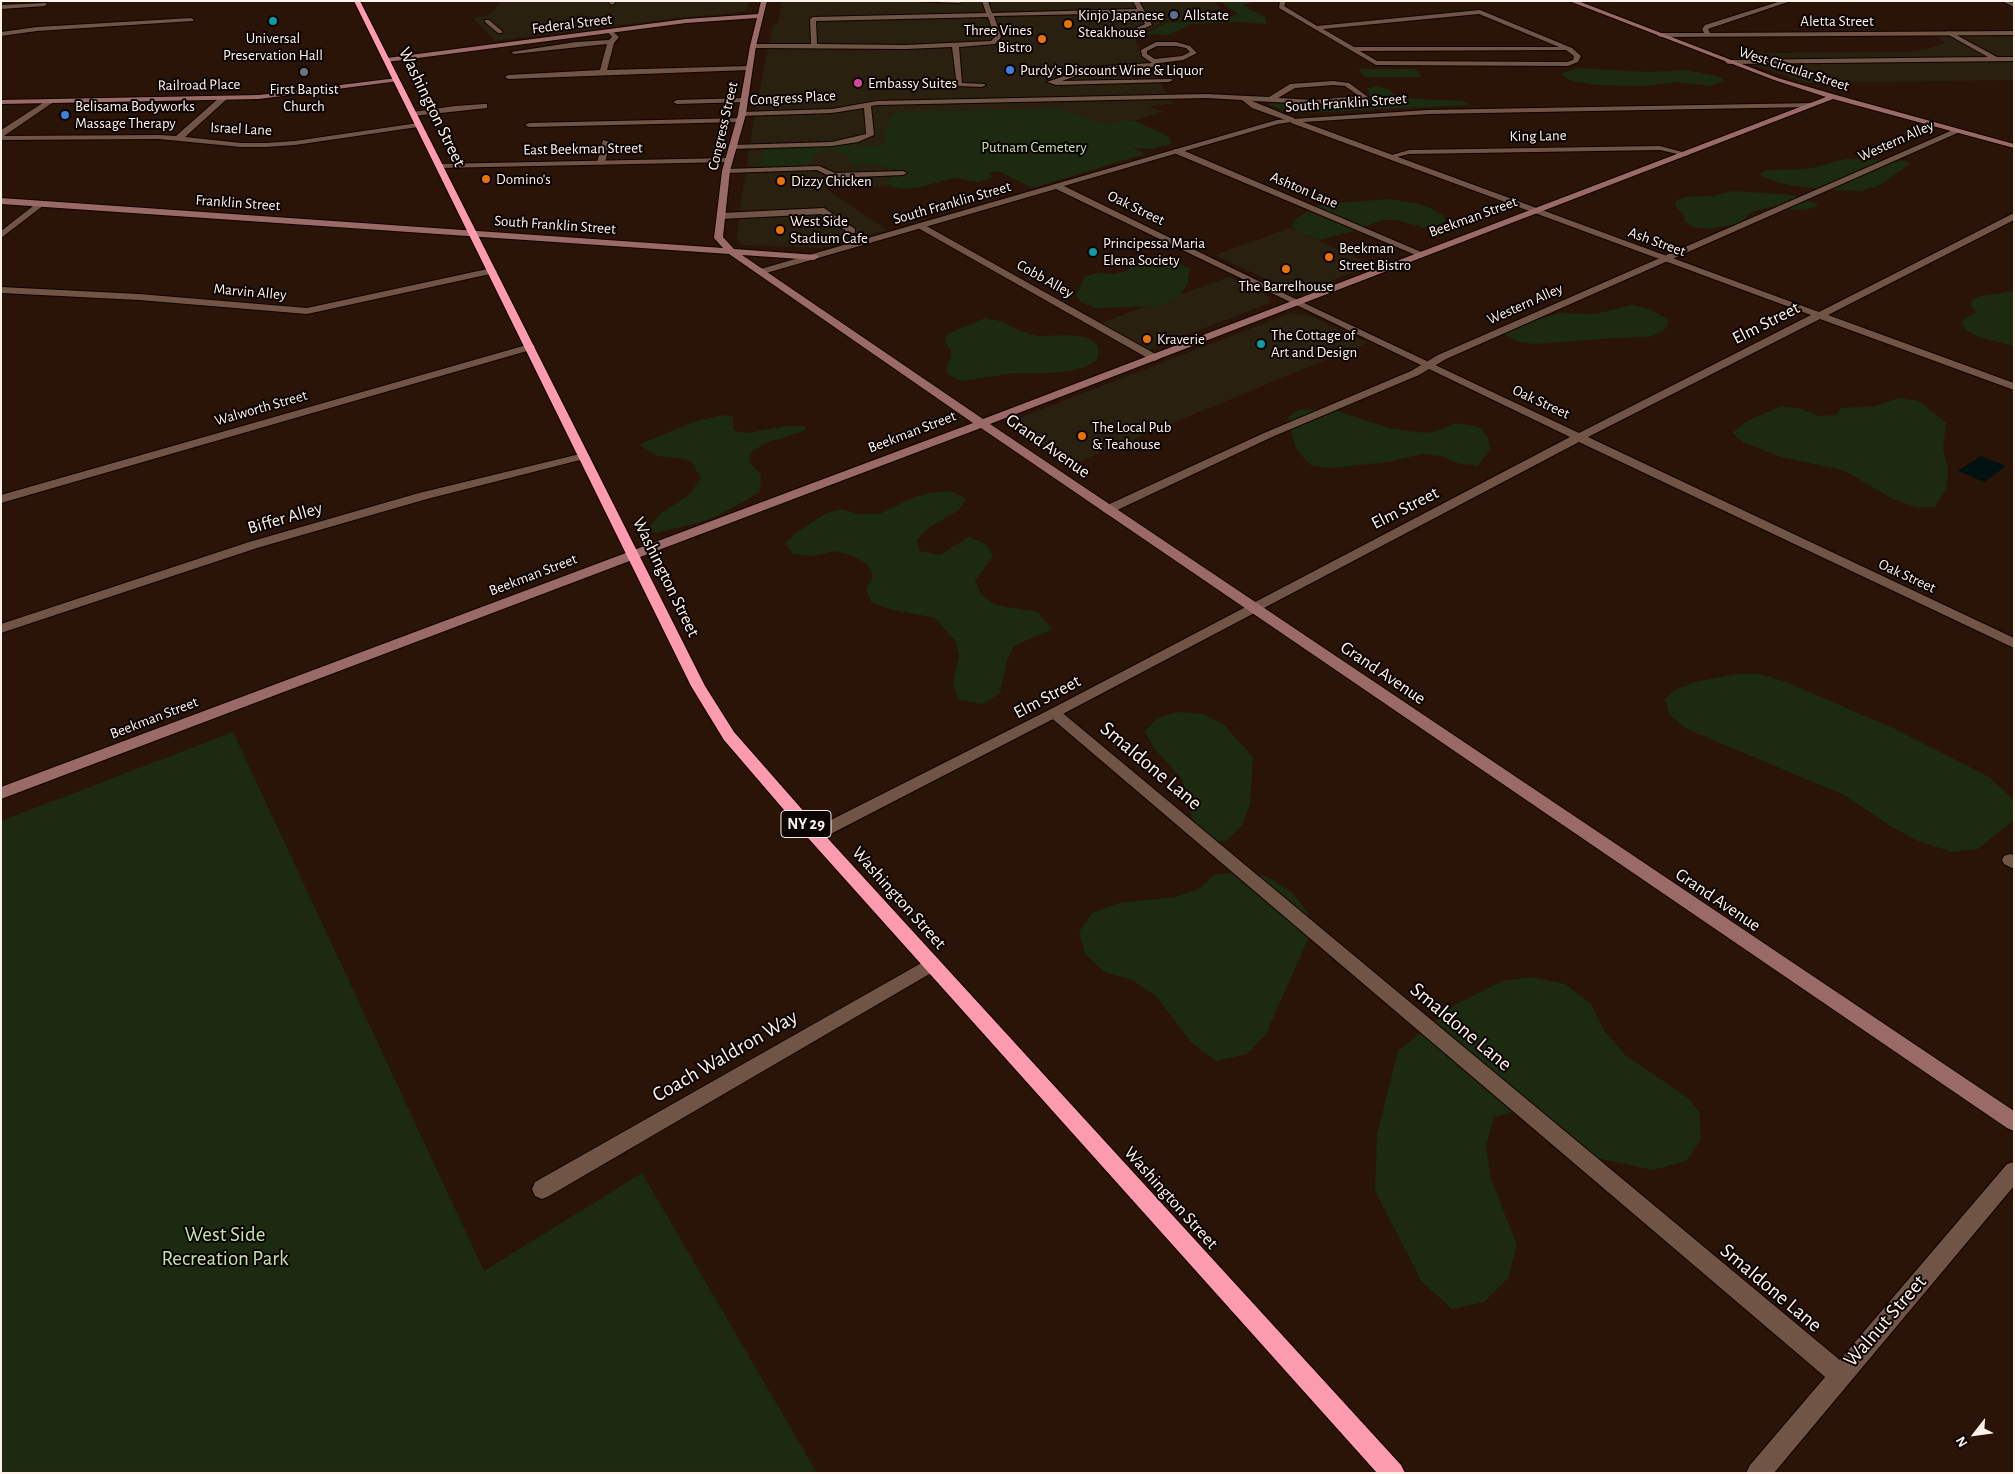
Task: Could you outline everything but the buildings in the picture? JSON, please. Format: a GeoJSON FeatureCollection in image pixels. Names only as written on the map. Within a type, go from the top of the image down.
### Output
{"type":"FeatureCollection","features":[{"type":"Feature","properties":{"kind":"highway","name":"Washington Street"},"geometry":{"type":"LineString","coordinates":[[356,1],[698,686],[724,728],[750,761],[815,835],[1393,1473]]}},
{"type":"Feature","properties":{"kind":"street","name":"Congress Street"},"geometry":{"type":"LineString","coordinates":[[732,252],[718,238],[726,171],[741,117],[753,46],[764,1]]}},
{"type":"Feature","properties":{"kind":"street"},"geometry":{"type":"LineString","coordinates":[[918,1],[960,1]]}},
{"type":"Feature","properties":{"kind":"street"},"geometry":{"type":"LineString","coordinates":[[753,46],[906,47],[986,44],[997,40],[998,37],[985,1]]}},
{"type":"Feature","properties":{"kind":"street"},"geometry":{"type":"LineString","coordinates":[[1134,32],[1149,25],[1136,1]]}},
{"type":"Feature","properties":{"kind":"street"},"geometry":{"type":"LineString","coordinates":[[1283,1],[1280,8],[1376,63],[1558,64],[1576,61],[1578,56],[1570,50],[1480,12],[1316,28]]}},
{"type":"Feature","properties":{"kind":"street","name":"West Circular Street"},"geometry":{"type":"LineString","coordinates":[[1572,1],[1776,80],[2014,146]]}},
{"type":"Feature","properties":{"kind":"street"},"geometry":{"type":"LineString","coordinates":[[1708,34],[1705,30],[1707,26],[1788,1]]}},
{"type":"Feature","properties":{"kind":"street"},"geometry":{"type":"LineString","coordinates":[[2006,1],[2014,5]]}},
{"type":"Feature","properties":{"kind":"street"},"geometry":{"type":"LineString","coordinates":[[1,7],[44,4]]}},
{"type":"Feature","properties":{"kind":"street"},"geometry":{"type":"LineString","coordinates":[[814,46],[813,20],[1141,10]]}},
{"type":"Feature","properties":{"kind":"street","name":"Federal Street"},"geometry":{"type":"LineString","coordinates":[[387,60],[686,21],[760,16]]}},
{"type":"Feature","properties":{"kind":"street"},"geometry":{"type":"LineString","coordinates":[[1,34],[37,29],[191,20]]}},
{"type":"Feature","properties":{"kind":"street"},"geometry":{"type":"LineString","coordinates":[[487,21],[500,32]]}},
{"type":"Feature","properties":{"kind":"street"},"geometry":{"type":"LineString","coordinates":[[514,52],[576,44],[610,42],[616,37],[610,31]]}},
{"type":"Feature","properties":{"kind":"street"},"geometry":{"type":"LineString","coordinates":[[1949,33],[1996,59]]}},
{"type":"Feature","properties":{"kind":"street","name":"Aletta Street"},"geometry":{"type":"LineString","coordinates":[[1660,35],[2012,34]]}},
{"type":"Feature","properties":{"kind":"street"},"geometry":{"type":"LineString","coordinates":[[603,72],[610,42]]}},
{"type":"Feature","properties":{"kind":"street"},"geometry":{"type":"LineString","coordinates":[[1175,88],[1051,82],[1095,68],[1155,63],[1183,58],[1194,52],[1188,47],[1176,44],[1156,44],[1143,52],[1146,58],[1155,63],[1175,88]]}},
{"type":"Feature","properties":{"kind":"street"},"geometry":{"type":"LineString","coordinates":[[822,46],[843,53]]}},
{"type":"Feature","properties":{"kind":"street"},"geometry":{"type":"LineString","coordinates":[[955,46],[959,85],[982,85]]}},
{"type":"Feature","properties":{"kind":"street"},"geometry":{"type":"LineString","coordinates":[[891,52],[906,47]]}},
{"type":"Feature","properties":{"kind":"street"},"geometry":{"type":"LineString","coordinates":[[1353,49],[1570,50]]}},
{"type":"Feature","properties":{"kind":"street"},"geometry":{"type":"LineString","coordinates":[[1728,62],[2014,59]]}},
{"type":"Feature","properties":{"kind":"street"},"geometry":{"type":"LineString","coordinates":[[508,77],[749,68]]}},
{"type":"Feature","properties":{"kind":"street","name":"Railroad Place"},"geometry":{"type":"LineString","coordinates":[[1,102],[223,99],[290,94],[397,80]]}},
{"type":"Feature","properties":{"kind":"street"},"geometry":{"type":"LineString","coordinates":[[1244,98],[1314,102],[1364,97],[1350,86],[1338,83],[1293,86],[1271,99]]}},
{"type":"Feature","properties":{"kind":"street","name":"Congress Place"},"geometry":{"type":"LineString","coordinates":[[529,125],[832,112],[867,105],[1067,98],[1102,99],[1175,88],[1244,98],[1255,106],[1291,120]]}},
{"type":"Feature","properties":{"kind":"street","name":"Beekman Street"},"geometry":{"type":"LineString","coordinates":[[1,793],[1155,358],[1296,302],[1833,97]]}},
{"type":"Feature","properties":{"kind":"street"},"geometry":{"type":"LineString","coordinates":[[178,138],[223,99]]}},
{"type":"Feature","properties":{"kind":"street"},"geometry":{"type":"LineString","coordinates":[[1102,99],[1110,108]]}},
{"type":"Feature","properties":{"kind":"street"},"geometry":{"type":"LineString","coordinates":[[677,102],[744,100]]}},
{"type":"Feature","properties":{"kind":"street"},"geometry":{"type":"LineString","coordinates":[[1,134],[49,101]]}},
{"type":"Feature","properties":{"kind":"street"},"geometry":{"type":"LineString","coordinates":[[732,147],[817,145],[855,140],[870,135],[867,105]]}},
{"type":"Feature","properties":{"kind":"street","name":"South Franklin Street"},"geometry":{"type":"LineString","coordinates":[[760,272],[1277,122],[1428,112],[1810,105]]}},
{"type":"Feature","properties":{"kind":"street","name":"Israel Lane"},"geometry":{"type":"LineString","coordinates":[[1,138],[178,138],[241,145],[286,144],[416,119],[455,108],[484,106]]}},
{"type":"Feature","properties":{"kind":"street","name":"Ash Street"},"geometry":{"type":"LineString","coordinates":[[1291,120],[1665,260],[2014,387]]}},
{"type":"Feature","properties":{"kind":"street","name":"Western Alley"},"geometry":{"type":"LineString","coordinates":[[1107,510],[1268,435],[1406,377],[1442,357],[1958,131]]}},
{"type":"Feature","properties":{"kind":"street"},"geometry":{"type":"LineString","coordinates":[[602,163],[606,142]]}},
{"type":"Feature","properties":{"kind":"street","name":"King Lane"},"geometry":{"type":"LineString","coordinates":[[1389,157],[1409,152],[1660,148],[1686,154]]}},
{"type":"Feature","properties":{"kind":"street","name":"Ashton Lane"},"geometry":{"type":"LineString","coordinates":[[1177,151],[1421,254]]}},
{"type":"Feature","properties":{"kind":"street","name":"East Beekman Street"},"geometry":{"type":"LineString","coordinates":[[439,166],[728,160]]}},
{"type":"Feature","properties":{"kind":"street"},"geometry":{"type":"LineString","coordinates":[[726,171],[819,168],[833,176],[903,174]]}},
{"type":"Feature","properties":{"kind":"street","name":"Oak Street"},"geometry":{"type":"LineString","coordinates":[[1057,186],[2014,644]]}},
{"type":"Feature","properties":{"kind":"street","name":"Franklin Street"},"geometry":{"type":"LineString","coordinates":[[1,201],[473,232]]}},
{"type":"Feature","properties":{"kind":"street"},"geometry":{"type":"LineString","coordinates":[[1,234],[40,205]]}},
{"type":"Feature","properties":{"kind":"street"},"geometry":{"type":"LineString","coordinates":[[721,216],[824,211],[852,231]]}},
{"type":"Feature","properties":{"kind":"street","name":"Elm Street"},"geometry":{"type":"LineString","coordinates":[[815,835],[1054,713],[1580,437],[2014,216]]}},
{"type":"Feature","properties":{"kind":"street","name":"Cobb Alley"},"geometry":{"type":"LineString","coordinates":[[921,226],[1155,358]]}},
{"type":"Feature","properties":{"kind":"street","name":"South Franklin Street"},"geometry":{"type":"LineString","coordinates":[[473,232],[814,257]]}},
{"type":"Feature","properties":{"kind":"street","name":"Grand Avenue"},"geometry":{"type":"LineString","coordinates":[[732,252],[1107,510],[2014,1122]]}},
{"type":"Feature","properties":{"kind":"street","name":"Marvin Alley"},"geometry":{"type":"LineString","coordinates":[[1,290],[139,297],[307,311],[492,271]]}},
{"type":"Feature","properties":{"kind":"street","name":"Walworth Street"},"geometry":{"type":"LineString","coordinates":[[1,499],[530,347]]}},
{"type":"Feature","properties":{"kind":"street","name":"Biffer Alley"},"geometry":{"type":"LineString","coordinates":[[1,629],[253,545],[423,496],[584,456]]}},
{"type":"Feature","properties":{"kind":"street","name":"Smaldone Lane"},"geometry":{"type":"LineString","coordinates":[[1054,713],[1839,1374]]}},
{"type":"Feature","properties":{"kind":"street","name":"Coach Waldron Way"},"geometry":{"type":"LineString","coordinates":[[542,1189],[932,964]]}},
{"type":"Feature","properties":{"kind":"street","name":"Walnut Street"},"geometry":{"type":"LineString","coordinates":[[1758,1473],[1839,1374],[2014,1171]]}},
{"type":"Feature","properties":{"kind":"shaded area"},"geometry":{"type":"Polygon","coordinates":[[[500,1],[750,1],[746,11],[737,13],[688,17],[495,41],[473,18],[488,15],[496,9],[500,1]]]}},
{"type":"Feature","properties":{"kind":"shaded area"},"geometry":{"type":"Polygon","coordinates":[[[782,1],[1215,1],[1228,19],[1164,21],[1150,30],[1131,34],[1173,104],[1148,106],[1164,112],[1094,132],[899,112],[902,186],[825,188],[887,230],[821,248],[746,245],[741,244],[737,239],[739,213],[755,113],[773,25],[778,23],[782,1]]]}},
{"type":"Feature","properties":{"kind":"shaded area"},"geometry":{"type":"Polygon","coordinates":[[[1934,35],[2014,35],[2014,80],[1806,83],[1732,58],[1755,57],[1751,53],[1907,52],[1945,43],[1934,35]]]}},
{"type":"Feature","properties":{"kind":"shaded area"},"geometry":{"type":"Polygon","coordinates":[[[1290,228],[1373,265],[1308,289],[1296,290],[1283,287],[1215,255],[1290,228]]]}},
{"type":"Feature","properties":{"kind":"shaded area"},"geometry":{"type":"Polygon","coordinates":[[[1229,277],[1265,294],[1269,297],[1269,303],[1148,350],[1100,323],[1229,277]]]}},
{"type":"Feature","properties":{"kind":"shaded area"},"geometry":{"type":"Polygon","coordinates":[[[1291,313],[1311,316],[1367,343],[1071,465],[1017,427],[1019,419],[1024,416],[1291,313]]]}},
{"type":"Feature","properties":{"kind":"shaded area"},"geometry":{"type":"Polygon","coordinates":[[[1981,456],[2006,466],[1984,482],[1958,471],[1981,456]]]}},
{"type":"Feature","properties":{"kind":"green space"},"geometry":{"type":"Polygon","coordinates":[[[1219,1],[1257,1],[1243,5],[1265,17],[1267,24],[1238,22],[1192,24],[1169,35],[1146,34],[1165,23],[1227,18],[1238,14],[1219,1]]]}},
{"type":"Feature","properties":{"kind":"green space"},"geometry":{"type":"Polygon","coordinates":[[[1577,68],[1649,72],[1686,70],[1721,77],[1723,81],[1710,86],[1677,82],[1644,86],[1596,85],[1572,81],[1560,74],[1577,68]]]}},
{"type":"Feature","properties":{"kind":"green space"},"geometry":{"type":"Polygon","coordinates":[[[1358,69],[1416,69],[1422,77],[1364,77],[1358,69]]]}},
{"type":"Feature","properties":{"kind":"green space"},"geometry":{"type":"Polygon","coordinates":[[[1377,86],[1388,89],[1395,95],[1404,98],[1461,101],[1468,103],[1468,105],[1306,113],[1281,110],[1270,105],[1276,103],[1365,102],[1369,101],[1370,97],[1368,88],[1377,86]]]}},
{"type":"Feature","properties":{"kind":"green space","name":"Putnam Cemetery"},"geometry":{"type":"Polygon","coordinates":[[[1058,109],[1106,124],[1117,123],[1123,120],[1135,121],[1164,134],[1170,139],[1171,144],[1151,149],[1133,148],[1145,154],[1032,188],[998,171],[989,173],[993,177],[978,182],[954,178],[920,187],[905,189],[892,187],[885,182],[898,174],[896,169],[873,164],[852,165],[847,155],[835,150],[817,153],[807,166],[767,167],[758,164],[765,150],[777,147],[817,144],[882,146],[886,141],[885,130],[891,116],[899,112],[1058,109]]]}},
{"type":"Feature","properties":{"kind":"green space"},"geometry":{"type":"Polygon","coordinates":[[[1845,159],[1899,160],[1911,163],[1880,185],[1861,191],[1788,185],[1762,177],[1760,173],[1767,170],[1808,169],[1845,159]]]}},
{"type":"Feature","properties":{"kind":"green space"},"geometry":{"type":"Polygon","coordinates":[[[1733,191],[1792,195],[1818,204],[1814,208],[1800,210],[1770,207],[1751,212],[1741,222],[1709,229],[1693,227],[1685,222],[1684,216],[1675,205],[1676,200],[1686,197],[1712,196],[1733,191]]]}},
{"type":"Feature","properties":{"kind":"green space"},"geometry":{"type":"Polygon","coordinates":[[[1389,199],[1419,204],[1430,208],[1443,215],[1445,221],[1437,226],[1425,228],[1397,220],[1382,220],[1354,231],[1319,240],[1296,231],[1292,226],[1295,220],[1313,207],[1324,204],[1389,199]]]}},
{"type":"Feature","properties":{"kind":"green space"},"geometry":{"type":"Polygon","coordinates":[[[1153,257],[1169,259],[1191,269],[1188,283],[1180,296],[1158,306],[1095,308],[1082,302],[1076,296],[1085,276],[1127,271],[1132,264],[1141,259],[1153,257]]]}},
{"type":"Feature","properties":{"kind":"green space"},"geometry":{"type":"Polygon","coordinates":[[[2014,291],[2014,346],[1979,337],[1966,330],[1961,322],[1976,313],[1971,306],[1972,300],[1980,296],[2014,291]]]}},
{"type":"Feature","properties":{"kind":"green space"},"geometry":{"type":"Polygon","coordinates":[[[1632,305],[1650,309],[1668,320],[1667,327],[1660,333],[1649,337],[1533,344],[1515,341],[1504,334],[1510,327],[1560,313],[1595,314],[1632,305]]]}},
{"type":"Feature","properties":{"kind":"green space"},"geometry":{"type":"Polygon","coordinates":[[[985,318],[1000,321],[1023,332],[1038,336],[1072,335],[1088,338],[1097,345],[1099,352],[1097,360],[1085,367],[1051,373],[1015,373],[961,381],[947,374],[951,350],[945,342],[947,334],[985,318]]]}},
{"type":"Feature","properties":{"kind":"green space"},"geometry":{"type":"Polygon","coordinates":[[[1899,398],[1919,401],[1946,423],[1943,449],[1948,469],[1946,489],[1935,507],[1916,507],[1893,499],[1843,470],[1781,457],[1743,442],[1732,433],[1747,421],[1781,406],[1802,409],[1819,416],[1836,415],[1841,408],[1875,406],[1899,398]]]}},
{"type":"Feature","properties":{"kind":"green space"},"geometry":{"type":"Polygon","coordinates":[[[1298,410],[1337,411],[1389,428],[1408,431],[1427,433],[1443,429],[1455,423],[1474,426],[1481,428],[1488,438],[1490,449],[1478,466],[1457,463],[1441,456],[1422,454],[1388,462],[1332,468],[1312,466],[1295,446],[1288,417],[1298,410]]]}},
{"type":"Feature","properties":{"kind":"green space"},"geometry":{"type":"Polygon","coordinates":[[[725,415],[733,417],[733,428],[738,432],[748,433],[787,426],[806,426],[804,431],[766,443],[752,451],[749,462],[761,475],[760,492],[719,515],[701,522],[655,533],[647,530],[661,513],[689,495],[701,478],[692,463],[686,459],[657,456],[640,445],[696,421],[725,415]]]}},
{"type":"Feature","properties":{"kind":"green space"},"geometry":{"type":"Polygon","coordinates":[[[949,491],[966,498],[959,510],[930,527],[917,539],[919,551],[940,555],[969,537],[986,544],[993,556],[975,581],[981,594],[995,605],[1038,612],[1052,629],[1014,646],[1007,661],[1000,693],[983,704],[959,700],[953,684],[959,656],[956,642],[935,618],[889,609],[871,602],[866,589],[873,576],[867,564],[853,556],[835,551],[813,556],[793,554],[785,543],[796,533],[823,515],[840,509],[859,514],[879,514],[912,498],[930,493],[949,491]]]}},
{"type":"Feature","properties":{"kind":"green space"},"geometry":{"type":"Polygon","coordinates":[[[1736,674],[1760,674],[1786,682],[1895,729],[1989,777],[2010,796],[2014,804],[2014,820],[1978,849],[1952,852],[1918,841],[1892,827],[1844,795],[1687,729],[1669,714],[1665,699],[1677,689],[1695,682],[1736,674]]]}},
{"type":"Feature","properties":{"kind":"green space"},"geometry":{"type":"Polygon","coordinates":[[[1178,712],[1203,714],[1224,725],[1253,757],[1250,804],[1242,825],[1225,842],[1197,837],[1182,779],[1154,748],[1145,732],[1157,718],[1178,712]]]}},
{"type":"Feature","properties":{"kind":"green space","name":"West Side Recreation Park"},"geometry":{"type":"Polygon","coordinates":[[[233,732],[484,1271],[642,1173],[817,1473],[1,1473],[1,821],[233,732]]]}},
{"type":"Feature","properties":{"kind":"green space"},"geometry":{"type":"Polygon","coordinates":[[[1242,871],[1269,878],[1292,892],[1308,913],[1308,939],[1266,1034],[1247,1054],[1216,1061],[1191,1042],[1156,996],[1132,980],[1104,972],[1085,954],[1079,932],[1092,913],[1119,903],[1175,897],[1199,889],[1214,875],[1242,871]]]}},
{"type":"Feature","properties":{"kind":"green space"},"geometry":{"type":"Polygon","coordinates":[[[1531,977],[1565,984],[1591,1004],[1604,1030],[1625,1055],[1688,1098],[1699,1112],[1701,1140],[1686,1161],[1653,1170],[1582,1155],[1523,1109],[1494,1117],[1486,1146],[1491,1179],[1517,1245],[1508,1278],[1484,1302],[1452,1309],[1422,1282],[1375,1191],[1377,1134],[1398,1051],[1456,1004],[1502,981],[1531,977]]]}},
{"type":"Feature","properties":{"kind":"place","name":"Allstate"},"geometry":{"type":"Point","coordinates":[1174,15]}},
{"type":"Feature","properties":{"kind":"place","name":"Universal Preservation Hall"},"geometry":{"type":"Point","coordinates":[273,21]}},
{"type":"Feature","properties":{"kind":"place","name":"Kinjo Japanese Steakhouse"},"geometry":{"type":"Point","coordinates":[1068,24]}},
{"type":"Feature","properties":{"kind":"place","name":"Three Vines Bistro"},"geometry":{"type":"Point","coordinates":[1042,39]}},
{"type":"Feature","properties":{"kind":"place","name":"Purdy's Discount Wine & Liquor"},"geometry":{"type":"Point","coordinates":[1010,70]}},
{"type":"Feature","properties":{"kind":"place","name":"First Baptist Church"},"geometry":{"type":"Point","coordinates":[304,72]}},
{"type":"Feature","properties":{"kind":"place","name":"Embassy Suites"},"geometry":{"type":"Point","coordinates":[858,83]}},
{"type":"Feature","properties":{"kind":"place","name":"Belisama Bodyworks Massage Therapy"},"geometry":{"type":"Point","coordinates":[65,115]}},
{"type":"Feature","properties":{"kind":"place","name":"Domino's"},"geometry":{"type":"Point","coordinates":[486,179]}},
{"type":"Feature","properties":{"kind":"place","name":"Dizzy Chicken"},"geometry":{"type":"Point","coordinates":[781,181]}},
{"type":"Feature","properties":{"kind":"place","name":"West Side Stadium Cafe"},"geometry":{"type":"Point","coordinates":[780,230]}},
{"type":"Feature","properties":{"kind":"place","name":"Principessa Maria Elena Society"},"geometry":{"type":"Point","coordinates":[1093,252]}},
{"type":"Feature","properties":{"kind":"place","name":"Beekman Street Bistro"},"geometry":{"type":"Point","coordinates":[1329,257]}},
{"type":"Feature","properties":{"kind":"place","name":"The Barrelhouse"},"geometry":{"type":"Point","coordinates":[1286,269]}},
{"type":"Feature","properties":{"kind":"place","name":"Kraverie"},"geometry":{"type":"Point","coordinates":[1147,339]}},
{"type":"Feature","properties":{"kind":"place","name":"The Cottage of Art and Design"},"geometry":{"type":"Point","coordinates":[1261,344]}},
{"type":"Feature","properties":{"kind":"place","name":"The Local Pub & Teahouse"},"geometry":{"type":"Point","coordinates":[1082,436]}}]}
